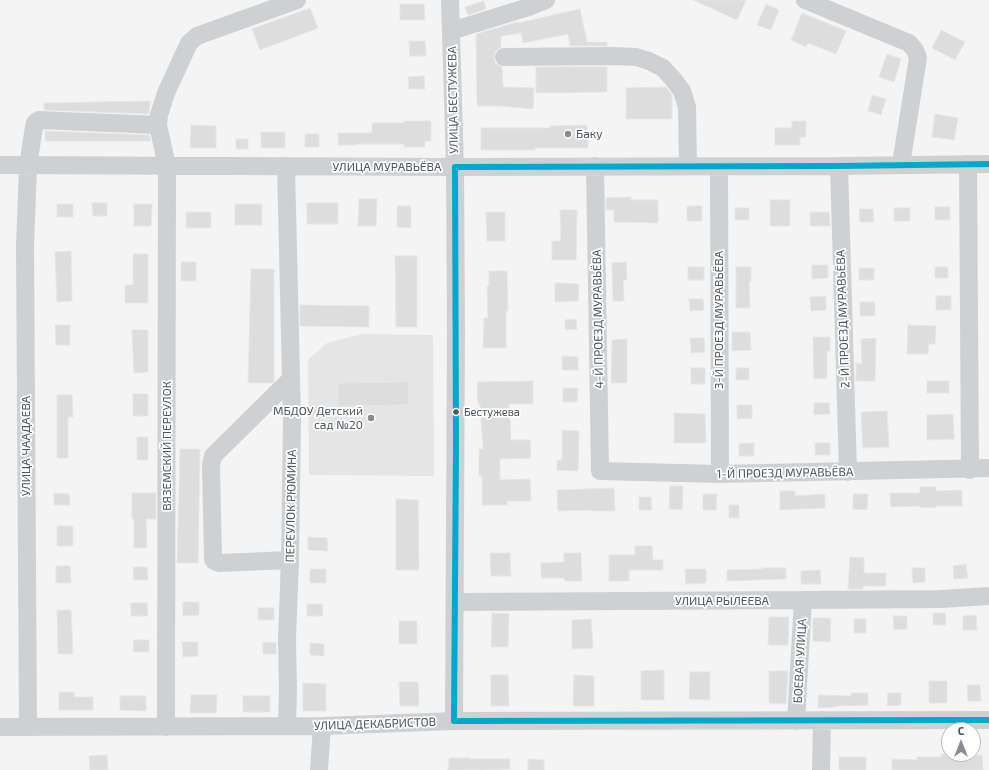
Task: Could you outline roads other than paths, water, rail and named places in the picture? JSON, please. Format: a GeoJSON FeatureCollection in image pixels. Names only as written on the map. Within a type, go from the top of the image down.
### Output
{"type":"FeatureCollection","features":[{"type":"Feature","properties":{"kind":"street"},"geometry":{"type":"LineString","coordinates":[[158,125],[159,115],[166,94],[189,43],[197,36],[297,0]]}},
{"type":"Feature","properties":{"kind":"street","name":"УЛИЦА БЕСТУЖЕВА"},"geometry":{"type":"LineString","coordinates":[[450,0],[455,167],[456,324],[454,721]]}},
{"type":"Feature","properties":{"kind":"street"},"geometry":{"type":"LineString","coordinates":[[451,31],[529,7],[546,0]]}},
{"type":"Feature","properties":{"kind":"street"},"geometry":{"type":"LineString","coordinates":[[805,0],[909,43],[915,50],[918,58],[901,164]]}},
{"type":"Feature","properties":{"kind":"street"},"geometry":{"type":"LineString","coordinates":[[504,58],[636,57],[649,61],[662,68],[682,91],[687,107],[688,166]]}},
{"type":"Feature","properties":{"kind":"street","name":"УЛИЦА ЧААДАЕВА"},"geometry":{"type":"LineString","coordinates":[[28,727],[25,246],[28,166],[34,127],[38,120],[158,125]]}},
{"type":"Feature","properties":{"kind":"street","name":"ВЯЗЕМСКИЙ ПЕРЕУЛОК"},"geometry":{"type":"LineString","coordinates":[[158,125],[168,166],[166,727]]}},
{"type":"Feature","properties":{"kind":"street"},"geometry":{"type":"LineString","coordinates":[[968,164],[970,470]]}},
{"type":"Feature","properties":{"kind":"street","name":"УЛИЦА МУРАВЬЁВА"},"geometry":{"type":"LineString","coordinates":[[0,165],[455,167],[989,164]]}},
{"type":"Feature","properties":{"kind":"street","name":"ПЕРЕУЛОК РЮМИНА"},"geometry":{"type":"LineString","coordinates":[[286,166],[292,420],[287,639],[287,726]]}},
{"type":"Feature","properties":{"kind":"street","name":"4-Й ПРОЕЗД МУРАВЬЁВА"},"geometry":{"type":"LineString","coordinates":[[595,166],[600,471]]}},
{"type":"Feature","properties":{"kind":"street","name":"3-Й ПРОЕЗД МУРАВЬЁВА"},"geometry":{"type":"LineString","coordinates":[[719,166],[720,474]]}},
{"type":"Feature","properties":{"kind":"street","name":"2-Й ПРОЕЗД МУРАВЬЁВА"},"geometry":{"type":"LineString","coordinates":[[839,166],[848,472]]}},
{"type":"Feature","properties":{"kind":"street"},"geometry":{"type":"LineString","coordinates":[[290,560],[214,561],[212,465],[213,456],[291,380]]}},
{"type":"Feature","properties":{"kind":"street","name":"1-Й ПРОЕЗД МУРАВЬЁВА"},"geometry":{"type":"LineString","coordinates":[[600,471],[720,474],[970,470],[989,468]]}},
{"type":"Feature","properties":{"kind":"street","name":"УЛИЦА РЫЛЕЕВА"},"geometry":{"type":"LineString","coordinates":[[455,602],[942,599],[989,596]]}},
{"type":"Feature","properties":{"kind":"street","name":"БОЕВАЯ УЛИЦА"},"geometry":{"type":"LineString","coordinates":[[796,722],[803,600]]}},
{"type":"Feature","properties":{"kind":"street"},"geometry":{"type":"LineString","coordinates":[[821,770],[822,720]]}},
{"type":"Feature","properties":{"kind":"street","name":"УЛИЦА ДЕКАБРИСТОВ"},"geometry":{"type":"LineString","coordinates":[[0,727],[322,726],[454,721],[796,722],[822,720],[989,720]]}},
{"type":"Feature","properties":{"kind":"street"},"geometry":{"type":"LineString","coordinates":[[319,770],[322,726]]}},
{"type":"Feature","properties":{"kind":"place","name":"Баку"},"geometry":{"type":"Point","coordinates":[568,134]}},
{"type":"Feature","properties":{"kind":"place","name":"Бестужева"},"geometry":{"type":"Point","coordinates":[456,412]}},
{"type":"Feature","properties":{"kind":"place","name":"МБДОУ Детский сад №20"},"geometry":{"type":"Point","coordinates":[371,418]}}]}
